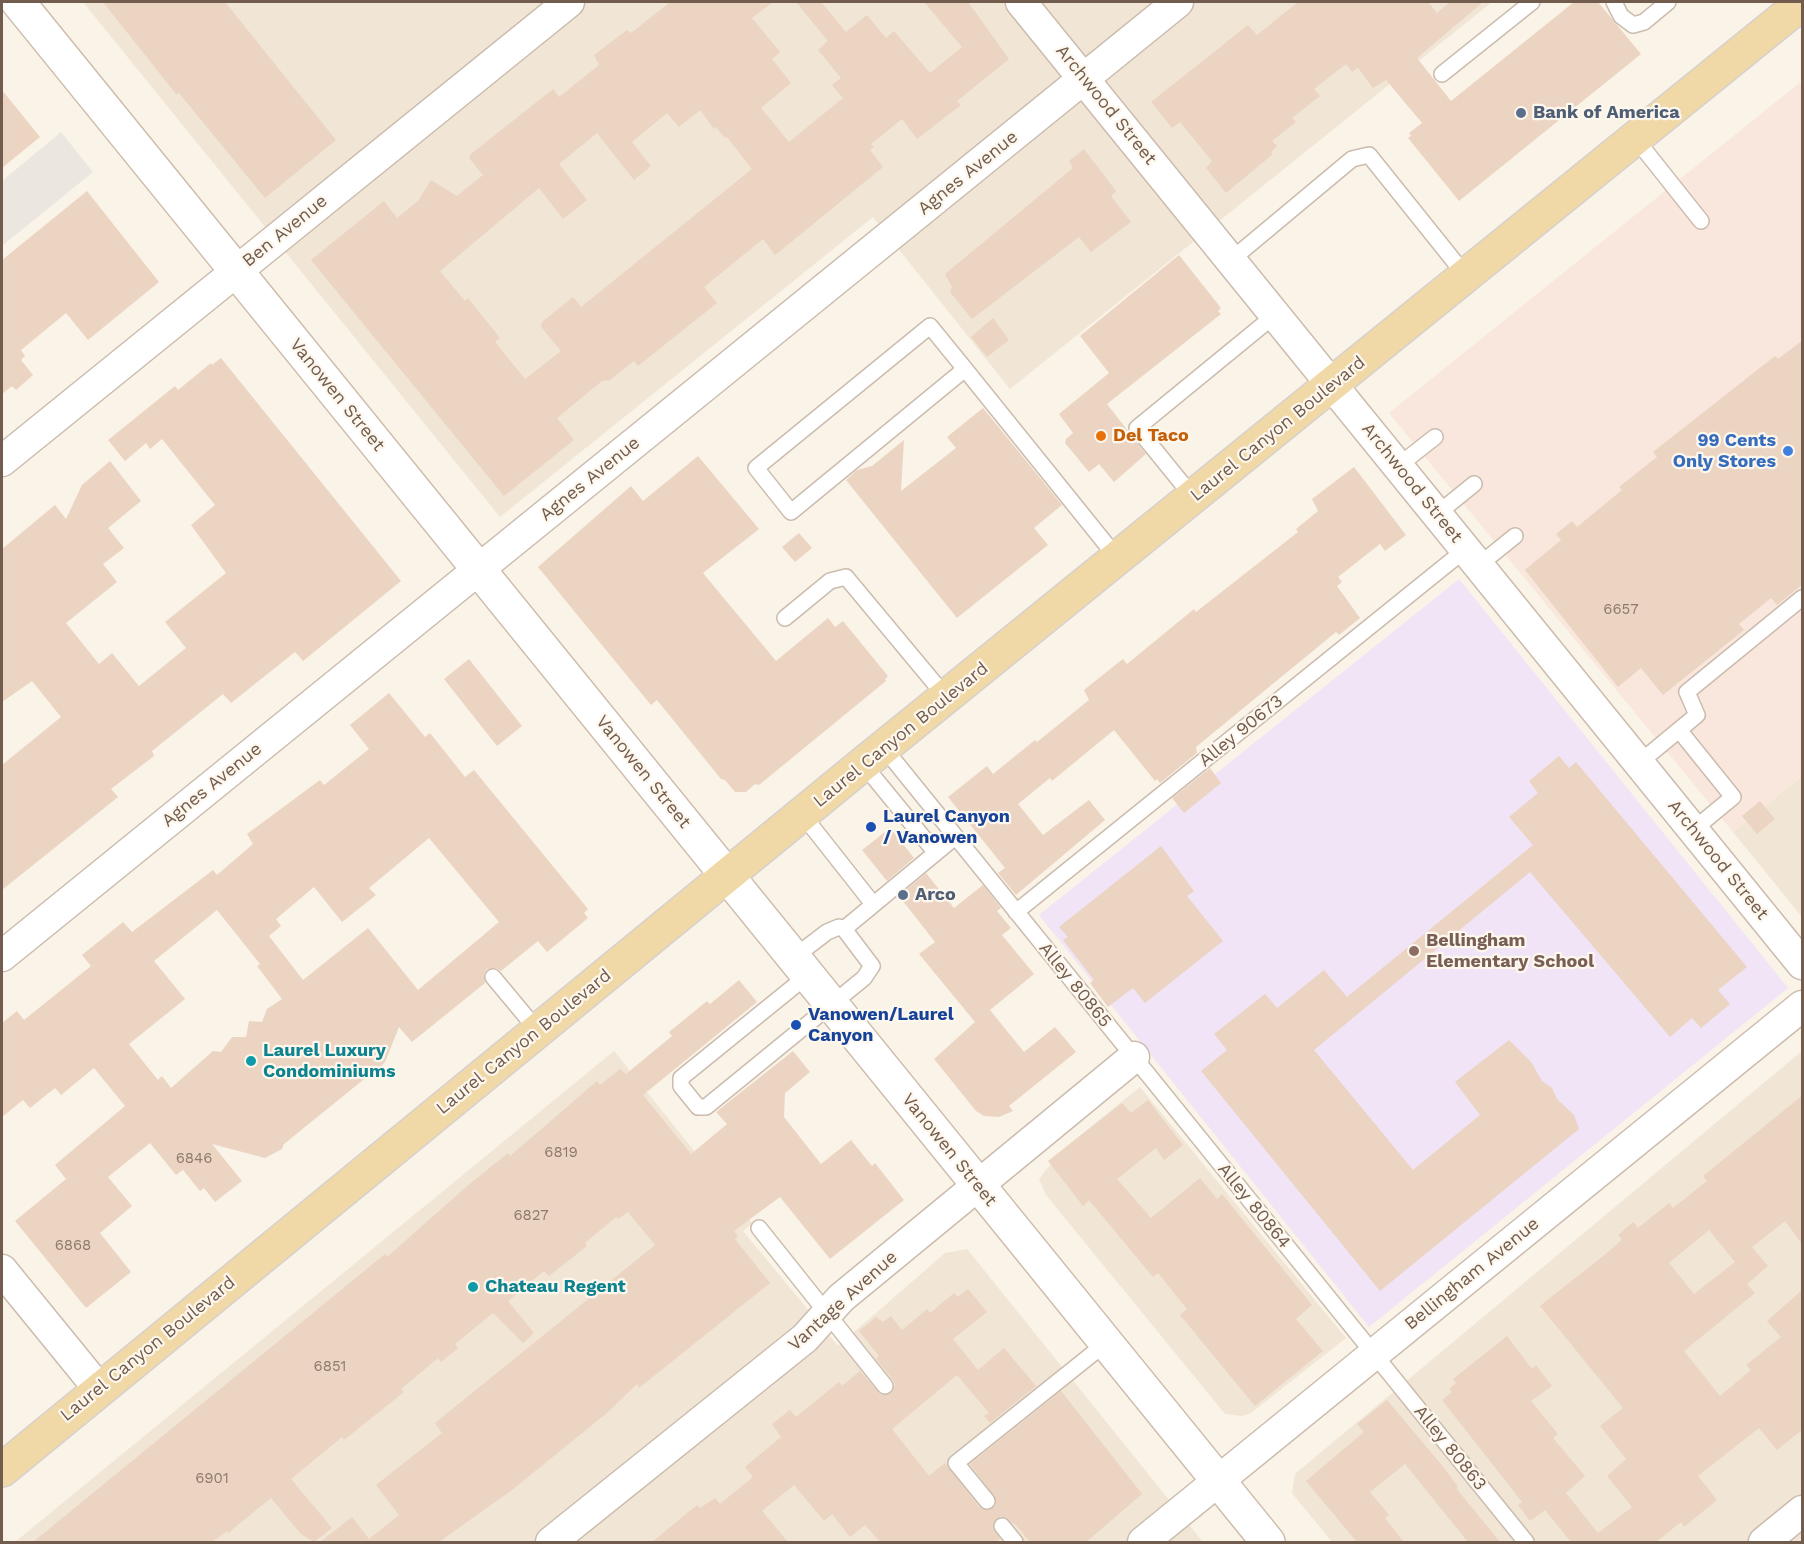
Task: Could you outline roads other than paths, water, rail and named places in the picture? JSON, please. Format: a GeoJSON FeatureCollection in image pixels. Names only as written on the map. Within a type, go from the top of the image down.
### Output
{"type":"FeatureCollection","features":[{"type":"Feature","properties":{"kind":"main road","name":"Vanowen Street"},"geometry":{"type":"LineString","coordinates":[[18,2],[1268,1542]]}},
{"type":"Feature","properties":{"kind":"main road","name":"Laurel Canyon Boulevard"},"geometry":{"type":"LineString","coordinates":[[2,1470],[873,756],[1635,138],[1788,7]]}},
{"type":"Feature","properties":{"kind":"street","name":"Ben Avenue"},"geometry":{"type":"LineString","coordinates":[[2,461],[569,2]]}},
{"type":"Feature","properties":{"kind":"street","name":"Archwood Street"},"geometry":{"type":"LineString","coordinates":[[1021,2],[1803,964]]}},
{"type":"Feature","properties":{"kind":"street","name":"Agnes Avenue"},"geometry":{"type":"LineString","coordinates":[[2,956],[1178,2]]}},
{"type":"Feature","properties":{"kind":"street","name":"Bellingham Avenue"},"geometry":{"type":"LineString","coordinates":[[1143,1542],[1803,1006]]}},
{"type":"Feature","properties":{"kind":"street","name":"Vantage Avenue"},"geometry":{"type":"LineString","coordinates":[[551,1542],[805,1338],[841,1298],[1134,1057]]}},
{"type":"Feature","properties":{"kind":"street"},"geometry":{"type":"LineString","coordinates":[[2,1270],[99,1389]]}},
{"type":"Feature","properties":{"kind":"street"},"geometry":{"type":"LineString","coordinates":[[1764,1542],[1803,1511]]}},
{"type":"Feature","properties":{"kind":"lane"},"geometry":{"type":"LineString","coordinates":[[1442,74],[1532,2]]}},
{"type":"Feature","properties":{"kind":"lane"},"geometry":{"type":"LineString","coordinates":[[1614,2],[1621,16],[1633,24],[1644,22],[1668,2]]}},
{"type":"Feature","properties":{"kind":"lane"},"geometry":{"type":"LineString","coordinates":[[1635,138],[1701,220]]}},
{"type":"Feature","properties":{"kind":"lane"},"geometry":{"type":"LineString","coordinates":[[1231,260],[1352,159],[1369,155],[1466,276]]}},
{"type":"Feature","properties":{"kind":"lane"},"geometry":{"type":"LineString","coordinates":[[1193,497],[1137,428],[1275,315]]}},
{"type":"Feature","properties":{"kind":"lane"},"geometry":{"type":"LineString","coordinates":[[965,369],[791,512],[756,468],[930,326],[965,369],[1118,559]]}},
{"type":"Feature","properties":{"kind":"lane"},"geometry":{"type":"LineString","coordinates":[[1398,466],[1435,437]]}},
{"type":"Feature","properties":{"kind":"lane"},"geometry":{"type":"LineString","coordinates":[[1437,514],[1474,484]]}},
{"type":"Feature","properties":{"kind":"lane","name":"Alley 90673"},"geometry":{"type":"LineString","coordinates":[[1016,912],[1472,557],[1515,536]]}},
{"type":"Feature","properties":{"kind":"lane"},"geometry":{"type":"LineString","coordinates":[[785,618],[830,581],[846,577],[946,697]]}},
{"type":"Feature","properties":{"kind":"lane"},"geometry":{"type":"LineString","coordinates":[[1639,763],[1697,715],[1687,692],[1803,598]]}},
{"type":"Feature","properties":{"kind":"lane"},"geometry":{"type":"LineString","coordinates":[[1679,730],[1733,797],[1693,830]]}},
{"type":"Feature","properties":{"kind":"lane"},"geometry":{"type":"LineString","coordinates":[[873,756],[936,853]]}},
{"type":"Feature","properties":{"kind":"lane","name":"Alley 80865"},"geometry":{"type":"LineString","coordinates":[[873,756],[955,837],[1134,1057]]}},
{"type":"Feature","properties":{"kind":"lane"},"geometry":{"type":"LineString","coordinates":[[802,814],[873,904]]}},
{"type":"Feature","properties":{"kind":"lane"},"geometry":{"type":"LineString","coordinates":[[844,928],[872,966],[871,972],[706,1107],[698,1107],[681,1086],[681,1078],[801,967],[835,927],[844,928],[955,837]]}},
{"type":"Feature","properties":{"kind":"lane"},"geometry":{"type":"LineString","coordinates":[[493,977],[538,1031]]}},
{"type":"Feature","properties":{"kind":"lane","name":"Alley 80864"},"geometry":{"type":"LineString","coordinates":[[1134,1057],[1374,1354]]}},
{"type":"Feature","properties":{"kind":"lane"},"geometry":{"type":"LineString","coordinates":[[759,1228],[885,1386]]}},
{"type":"Feature","properties":{"kind":"lane"},"geometry":{"type":"LineString","coordinates":[[987,1501],[956,1464],[1106,1343]]}},
{"type":"Feature","properties":{"kind":"lane","name":"Alley 80863"},"geometry":{"type":"LineString","coordinates":[[1374,1354],[1526,1542]]}},
{"type":"Feature","properties":{"kind":"lane"},"geometry":{"type":"LineString","coordinates":[[1002,1526],[1015,1542]]}},
{"type":"Feature","properties":{"kind":"place","name":"Bank of America"},"geometry":{"type":"Point","coordinates":[1521,113]}},
{"type":"Feature","properties":{"kind":"place","name":"Del Taco"},"geometry":{"type":"Point","coordinates":[1101,436]}},
{"type":"Feature","properties":{"kind":"place","name":"99 Cents Only Stores"},"geometry":{"type":"Point","coordinates":[1788,451]}},
{"type":"Feature","properties":{"kind":"place","name":"Laurel Canyon / Vanowen"},"geometry":{"type":"Point","coordinates":[871,827]}},
{"type":"Feature","properties":{"kind":"place","name":"Arco"},"geometry":{"type":"Point","coordinates":[903,895]}},
{"type":"Feature","properties":{"kind":"place","name":"Bellingham Elementary School"},"geometry":{"type":"Point","coordinates":[1414,951]}},
{"type":"Feature","properties":{"kind":"place","name":"Vanowen/Laurel Canyon"},"geometry":{"type":"Point","coordinates":[796,1025]}},
{"type":"Feature","properties":{"kind":"place","name":"Laurel Luxury Condominiums"},"geometry":{"type":"Point","coordinates":[251,1061]}},
{"type":"Feature","properties":{"kind":"place","name":"Chateau Regent"},"geometry":{"type":"Point","coordinates":[473,1287]}}]}
